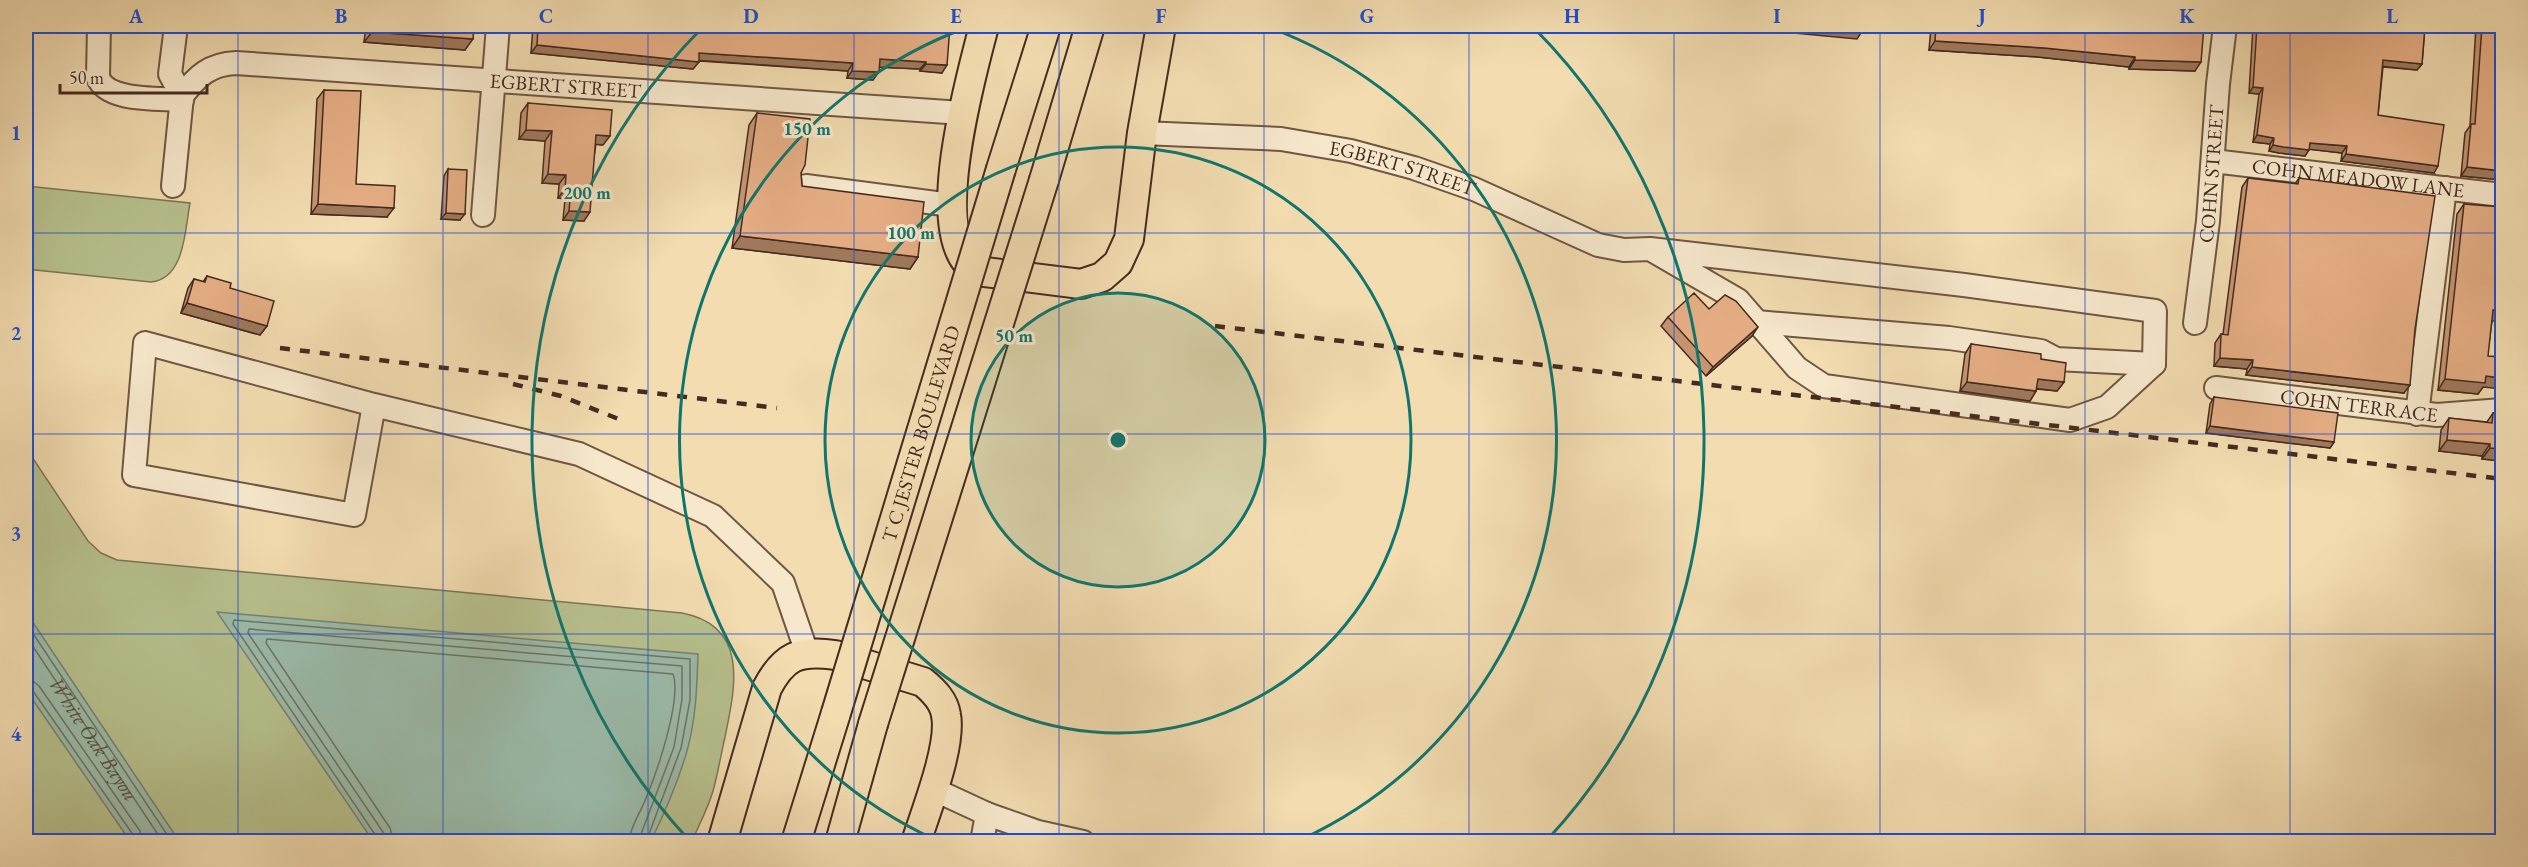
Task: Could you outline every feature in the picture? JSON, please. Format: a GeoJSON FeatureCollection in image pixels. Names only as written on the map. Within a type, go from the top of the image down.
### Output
{"type":"FeatureCollection","features":[{"type":"Feature","properties":{"kind":"main road"},"geometry":{"type":"LineString","coordinates":[[984,26],[962,113],[951,205],[953,232],[968,266],[977,271],[1081,284],[1093,282],[1102,277],[1118,263],[1129,238],[1142,133],[1161,26]]}},
{"type":"Feature","properties":{"kind":"main road","name":"T C JESTER BOULEVARD"},"geometry":{"type":"LineString","coordinates":[[796,842],[1046,26]]}},
{"type":"Feature","properties":{"kind":"main road","name":"T C JESTER BOULEVARD"},"geometry":{"type":"LineString","coordinates":[[840,842],[873,724],[1090,26]]}},
{"type":"Feature","properties":{"kind":"main road"},"geometry":{"type":"LineString","coordinates":[[722,842],[767,688],[782,665],[798,655],[807,653],[835,655],[909,677],[933,690],[945,709],[947,728],[933,789],[916,842]]}},
{"type":"Feature","properties":{"kind":"street"},"geometry":{"type":"LineString","coordinates":[[99,26],[98,77],[100,85],[106,90],[131,96],[182,98]]}},
{"type":"Feature","properties":{"kind":"street"},"geometry":{"type":"LineString","coordinates":[[173,186],[182,98],[170,74],[176,26]]}},
{"type":"Feature","properties":{"kind":"street"},"geometry":{"type":"LineString","coordinates":[[483,215],[498,26]]}},
{"type":"Feature","properties":{"kind":"street","name":"COHN STREET"},"geometry":{"type":"LineString","coordinates":[[2195,323],[2225,26]]}},
{"type":"Feature","properties":{"kind":"street","name":"EGBERT STREET"},"geometry":{"type":"LineString","coordinates":[[182,98],[206,70],[224,63],[236,63],[962,113]]}},
{"type":"Feature","properties":{"kind":"street","name":"EGBERT STREET"},"geometry":{"type":"LineString","coordinates":[[1142,133],[1281,139],[1351,151],[1414,168],[1474,189],[1598,245],[1624,250],[1650,249],[1964,285],[2155,311],[2154,364]]}},
{"type":"Feature","properties":{"kind":"street","name":"COHN MEADOW LANE"},"geometry":{"type":"LineString","coordinates":[[2213,161],[2502,195]]}},
{"type":"Feature","properties":{"kind":"street"},"geometry":{"type":"LineString","coordinates":[[806,186],[951,205]]}},
{"type":"Feature","properties":{"kind":"street"},"geometry":{"type":"LineString","coordinates":[[2417,414],[2445,188]]}},
{"type":"Feature","properties":{"kind":"street"},"geometry":{"type":"LineString","coordinates":[[1650,249],[1738,300],[1797,368],[1824,386],[2070,420],[2107,407],[2154,364]]}},
{"type":"Feature","properties":{"kind":"street"},"geometry":{"type":"LineString","coordinates":[[1756,322],[1949,338],[2041,351],[2056,359],[2154,364]]}},
{"type":"Feature","properties":{"kind":"street"},"geometry":{"type":"LineString","coordinates":[[374,405],[354,514],[134,476],[145,343],[374,405],[579,454],[713,516],[783,583],[807,653]]}},
{"type":"Feature","properties":{"kind":"street","name":"COHN TERRACE"},"geometry":{"type":"LineString","coordinates":[[2216,388],[2417,414],[2437,415],[2502,410]]}},
{"type":"Feature","properties":{"kind":"street"},"geometry":{"type":"LineString","coordinates":[[933,789],[987,814],[1038,832],[1083,842]]}},
{"type":"Feature","properties":{"kind":"street"},"geometry":{"type":"LineString","coordinates":[[981,842],[987,814]]}},
{"type":"Feature","properties":{"kind":"green space"},"geometry":{"type":"Polygon","coordinates":[[[26,186],[190,203],[177,263],[162,279],[151,282],[26,269],[26,186]]]}},
{"type":"Feature","properties":{"kind":"green space"},"geometry":{"type":"Polygon","coordinates":[[[26,448],[88,541],[101,553],[117,560],[682,613],[704,620],[719,631],[728,645],[733,662],[734,680],[729,718],[715,784],[709,804],[692,841],[26,841],[26,448]]]}},
{"type":"Feature","properties":{"kind":"water","name":"White Oak Bayou"},"geometry":{"type":"Polygon","coordinates":[[[26,612],[179,841],[130,841],[26,690],[26,612]]]}},
{"type":"Feature","properties":{"kind":"water"},"geometry":{"type":"Polygon","coordinates":[[[217,612],[698,654],[694,715],[687,751],[671,797],[651,841],[373,841],[217,612]]]}},
{"type":"Feature","properties":{"kind":"building"},"geometry":{"type":"Polygon","coordinates":[[[372,26],[474,26],[473,39],[372,32],[372,26]]]}},
{"type":"Feature","properties":{"kind":"building"},"geometry":{"type":"Polygon","coordinates":[[[538,26],[599,26],[598,30],[630,32],[630,26],[950,26],[947,65],[880,59],[879,72],[852,71],[853,63],[699,53],[699,62],[537,45],[538,26]]]}},
{"type":"Feature","properties":{"kind":"building"},"geometry":{"type":"Polygon","coordinates":[[[1815,26],[1864,26],[1863,30],[1815,26]]]}},
{"type":"Feature","properties":{"kind":"building"},"geometry":{"type":"Polygon","coordinates":[[[1936,26],[2204,26],[2201,62],[2135,60],[2135,57],[2044,48],[1935,41],[1936,26]]]}},
{"type":"Feature","properties":{"kind":"building"},"geometry":{"type":"Polygon","coordinates":[[[2257,26],[2425,26],[2422,64],[2383,60],[2378,115],[2444,125],[2438,166],[2346,154],[2347,146],[2310,143],[2309,150],[2283,147],[2273,145],[2274,138],[2257,135],[2263,88],[2253,87],[2257,26]]]}},
{"type":"Feature","properties":{"kind":"building"},"geometry":{"type":"Polygon","coordinates":[[[2482,26],[2502,26],[2502,171],[2467,167],[2471,124],[2475,124],[2482,26]]]}},
{"type":"Feature","properties":{"kind":"building"},"geometry":{"type":"Polygon","coordinates":[[[324,90],[361,91],[356,184],[395,186],[394,208],[318,204],[324,90]]]}},
{"type":"Feature","properties":{"kind":"building"},"geometry":{"type":"Polygon","coordinates":[[[528,103],[612,110],[610,136],[596,135],[590,212],[569,211],[571,189],[565,189],[566,175],[548,174],[552,131],[526,130],[528,103]]]}},
{"type":"Feature","properties":{"kind":"building"},"geometry":{"type":"Polygon","coordinates":[[[757,113],[810,119],[805,165],[801,173],[802,186],[924,202],[918,257],[740,236],[757,113]]]}},
{"type":"Feature","properties":{"kind":"building"},"geometry":{"type":"Polygon","coordinates":[[[448,169],[467,170],[465,214],[446,213],[448,169]]]}},
{"type":"Feature","properties":{"kind":"building"},"geometry":{"type":"Polygon","coordinates":[[[2248,178],[2298,184],[2299,178],[2435,196],[2415,329],[2410,385],[2252,367],[2253,360],[2220,358],[2221,334],[2228,335],[2248,178]]]}},
{"type":"Feature","properties":{"kind":"building"},"geometry":{"type":"Polygon","coordinates":[[[2464,204],[2502,207],[2502,310],[2493,310],[2488,356],[2502,357],[2502,378],[2486,376],[2485,383],[2445,379],[2464,204]]]}},
{"type":"Feature","properties":{"kind":"building"},"geometry":{"type":"Polygon","coordinates":[[[207,276],[231,283],[230,288],[274,301],[267,326],[187,303],[194,279],[205,282],[207,276]]]}},
{"type":"Feature","properties":{"kind":"building"},"geometry":{"type":"Polygon","coordinates":[[[1694,293],[1709,309],[1725,295],[1736,301],[1758,327],[1713,367],[1668,317],[1694,293]]]}},
{"type":"Feature","properties":{"kind":"building"},"geometry":{"type":"Polygon","coordinates":[[[1971,344],[2041,354],[2041,359],[2066,363],[2064,382],[2038,379],[2036,391],[1967,382],[1971,344]]]}},
{"type":"Feature","properties":{"kind":"building"},"geometry":{"type":"Polygon","coordinates":[[[2214,397],[2338,413],[2334,442],[2210,426],[2214,397]]]}},
{"type":"Feature","properties":{"kind":"building"},"geometry":{"type":"Polygon","coordinates":[[[2493,413],[2502,414],[2502,449],[2490,448],[2490,444],[2447,440],[2449,418],[2492,423],[2493,413]]]}},
{"type":"Feature","properties":{"kind":"railway"},"geometry":{"type":"LineString","coordinates":[[1215,326],[2502,479]]}},
{"type":"Feature","properties":{"kind":"railway"},"geometry":{"type":"LineString","coordinates":[[280,348],[777,408]]}},
{"type":"Feature","properties":{"kind":"railway"},"geometry":{"type":"LineString","coordinates":[[513,384],[561,396],[621,420]]}}]}
